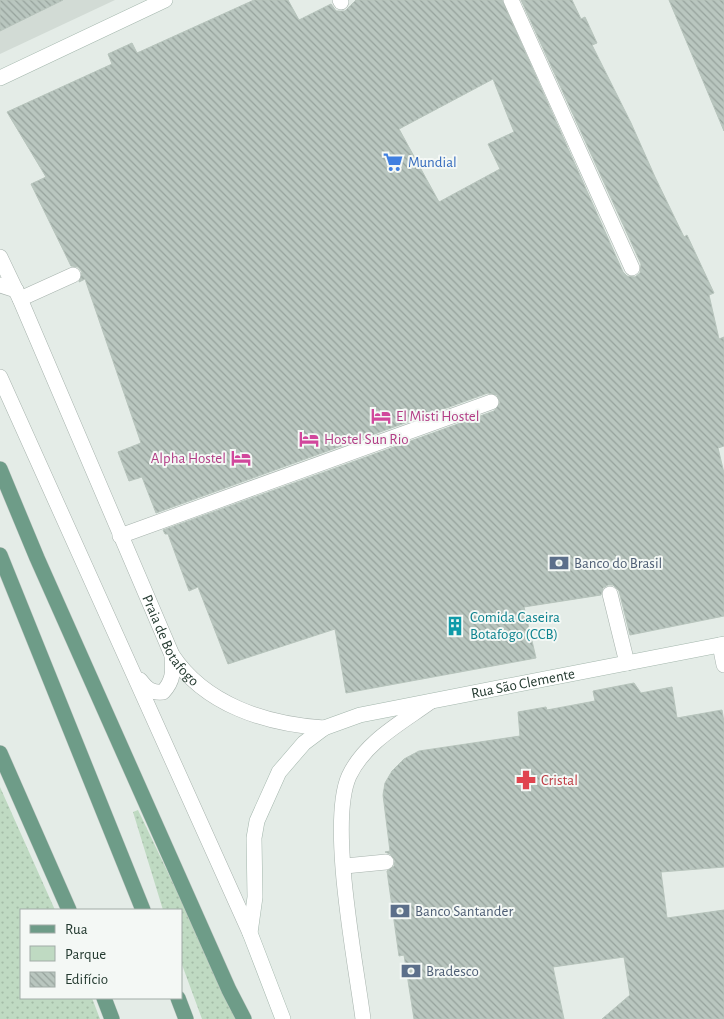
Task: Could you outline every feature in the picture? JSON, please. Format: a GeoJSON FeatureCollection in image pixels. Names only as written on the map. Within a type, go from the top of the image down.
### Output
{"type":"FeatureCollection","features":[{"type":"Feature","properties":{"kind":"main road"},"geometry":{"type":"LineString","coordinates":[[0,469],[37,558],[229,990],[244,1019]]}},
{"type":"Feature","properties":{"kind":"main road"},"geometry":{"type":"LineString","coordinates":[[0,555],[143,909]]}},
{"type":"Feature","properties":{"kind":"main road"},"geometry":{"type":"LineString","coordinates":[[0,753],[69,909]]}},
{"type":"Feature","properties":{"kind":"main road"},"geometry":{"type":"LineString","coordinates":[[104,999],[112,1019]]}},
{"type":"Feature","properties":{"kind":"main road"},"geometry":{"type":"LineString","coordinates":[[179,1000],[184,1019]]}},
{"type":"Feature","properties":{"kind":"street"},"geometry":{"type":"LineString","coordinates":[[0,78],[165,0]]}},
{"type":"Feature","properties":{"kind":"street"},"geometry":{"type":"LineString","coordinates":[[511,0],[632,268]]}},
{"type":"Feature","properties":{"kind":"street","name":"Praia de Botafogo"},"geometry":{"type":"LineString","coordinates":[[0,256],[172,655],[183,672],[200,688],[226,704],[277,721],[324,728]]}},
{"type":"Feature","properties":{"kind":"street"},"geometry":{"type":"LineString","coordinates":[[0,285],[18,294],[73,275]]}},
{"type":"Feature","properties":{"kind":"street"},"geometry":{"type":"LineString","coordinates":[[0,377],[250,934],[283,1019]]}},
{"type":"Feature","properties":{"kind":"street"},"geometry":{"type":"LineString","coordinates":[[120,536],[491,402]]}},
{"type":"Feature","properties":{"kind":"street"},"geometry":{"type":"LineString","coordinates":[[610,594],[627,663]]}},
{"type":"Feature","properties":{"kind":"street"},"geometry":{"type":"LineString","coordinates":[[722,645],[724,665]]}},
{"type":"Feature","properties":{"kind":"street","name":"Rua São Clemente"},"geometry":{"type":"LineString","coordinates":[[324,728],[360,714],[722,645]]}},
{"type":"Feature","properties":{"kind":"street"},"geometry":{"type":"LineString","coordinates":[[131,667],[147,689],[153,693],[163,692],[170,684],[173,674],[172,655]]}},
{"type":"Feature","properties":{"kind":"street"},"geometry":{"type":"LineString","coordinates":[[363,1019],[345,866],[342,811],[349,776],[371,745],[430,702]]}},
{"type":"Feature","properties":{"kind":"street"},"geometry":{"type":"LineString","coordinates":[[250,934],[255,897],[254,838],[257,820],[272,786],[288,760],[304,743],[324,728]]}},
{"type":"Feature","properties":{"kind":"street"},"geometry":{"type":"LineString","coordinates":[[345,866],[386,862]]}},
{"type":"Feature","properties":{"kind":"shaded area"},"geometry":{"type":"Polygon","coordinates":[[[0,0],[115,0],[0,54],[0,0]]]}},
{"type":"Feature","properties":{"kind":"green space"},"geometry":{"type":"Polygon","coordinates":[[[0,787],[55,909],[20,909],[20,999],[92,999],[100,1019],[0,1019],[0,787]]]}},
{"type":"Feature","properties":{"kind":"green space"},"geometry":{"type":"Polygon","coordinates":[[[138,810],[238,1019],[202,1019],[182,965],[182,909],[163,909],[133,812],[138,810]]]}},
{"type":"Feature","properties":{"kind":"building"},"geometry":{"type":"Polygon","coordinates":[[[0,0],[63,0],[0,31],[0,0]]]}},
{"type":"Feature","properties":{"kind":"building"},"geometry":{"type":"Polygon","coordinates":[[[254,0],[288,0],[299,20],[331,4],[336,11],[345,11],[356,0],[502,0],[623,272],[627,276],[635,277],[640,273],[641,264],[521,0],[572,0],[581,19],[585,17],[597,43],[592,45],[684,237],[687,235],[714,293],[709,295],[719,339],[724,337],[724,446],[718,448],[724,473],[724,616],[630,635],[619,591],[613,585],[608,585],[603,588],[601,595],[524,607],[536,658],[346,693],[335,629],[228,664],[198,587],[189,591],[168,534],[165,534],[163,530],[494,411],[500,403],[497,395],[488,393],[156,513],[142,477],[129,481],[118,452],[141,443],[85,279],[79,282],[82,272],[78,267],[71,266],[31,184],[46,177],[7,112],[112,64],[108,54],[132,43],[137,53],[254,0]],[[493,79],[399,129],[439,202],[500,169],[488,144],[514,132],[493,79]]]}},
{"type":"Feature","properties":{"kind":"building"},"geometry":{"type":"Polygon","coordinates":[[[669,0],[724,0],[724,131],[669,0]]]}},
{"type":"Feature","properties":{"kind":"building"},"geometry":{"type":"Polygon","coordinates":[[[634,683],[641,693],[672,687],[677,718],[722,710],[724,722],[724,867],[661,872],[667,918],[724,910],[724,1019],[602,1019],[630,995],[624,957],[553,967],[564,1019],[414,1019],[404,955],[399,956],[387,871],[394,866],[395,861],[390,854],[385,852],[390,851],[383,795],[385,783],[392,771],[404,759],[419,751],[520,736],[518,712],[546,707],[547,710],[595,701],[593,691],[634,683]]]}},
{"type":"Feature","properties":{"kind":"place","name":"Mundial"},"geometry":{"type":"Point","coordinates":[393,162]}},
{"type":"Feature","properties":{"kind":"place","name":"El Misti Hostel"},"geometry":{"type":"Point","coordinates":[381,416]}},
{"type":"Feature","properties":{"kind":"place","name":"Hostel Sun Rio"},"geometry":{"type":"Point","coordinates":[309,439]}},
{"type":"Feature","properties":{"kind":"place","name":"Alpha Hostel"},"geometry":{"type":"Point","coordinates":[241,458]}},
{"type":"Feature","properties":{"kind":"place","name":"Banco do Brasil"},"geometry":{"type":"Point","coordinates":[559,563]}},
{"type":"Feature","properties":{"kind":"place","name":"Comida Caseira Botafogo (CCB)"},"geometry":{"type":"Point","coordinates":[455,626]}},
{"type":"Feature","properties":{"kind":"place","name":"Cristal"},"geometry":{"type":"Point","coordinates":[526,780]}},
{"type":"Feature","properties":{"kind":"place","name":"Banco Santander"},"geometry":{"type":"Point","coordinates":[400,911]}},
{"type":"Feature","properties":{"kind":"place","name":"Bradesco"},"geometry":{"type":"Point","coordinates":[411,971]}}]}
